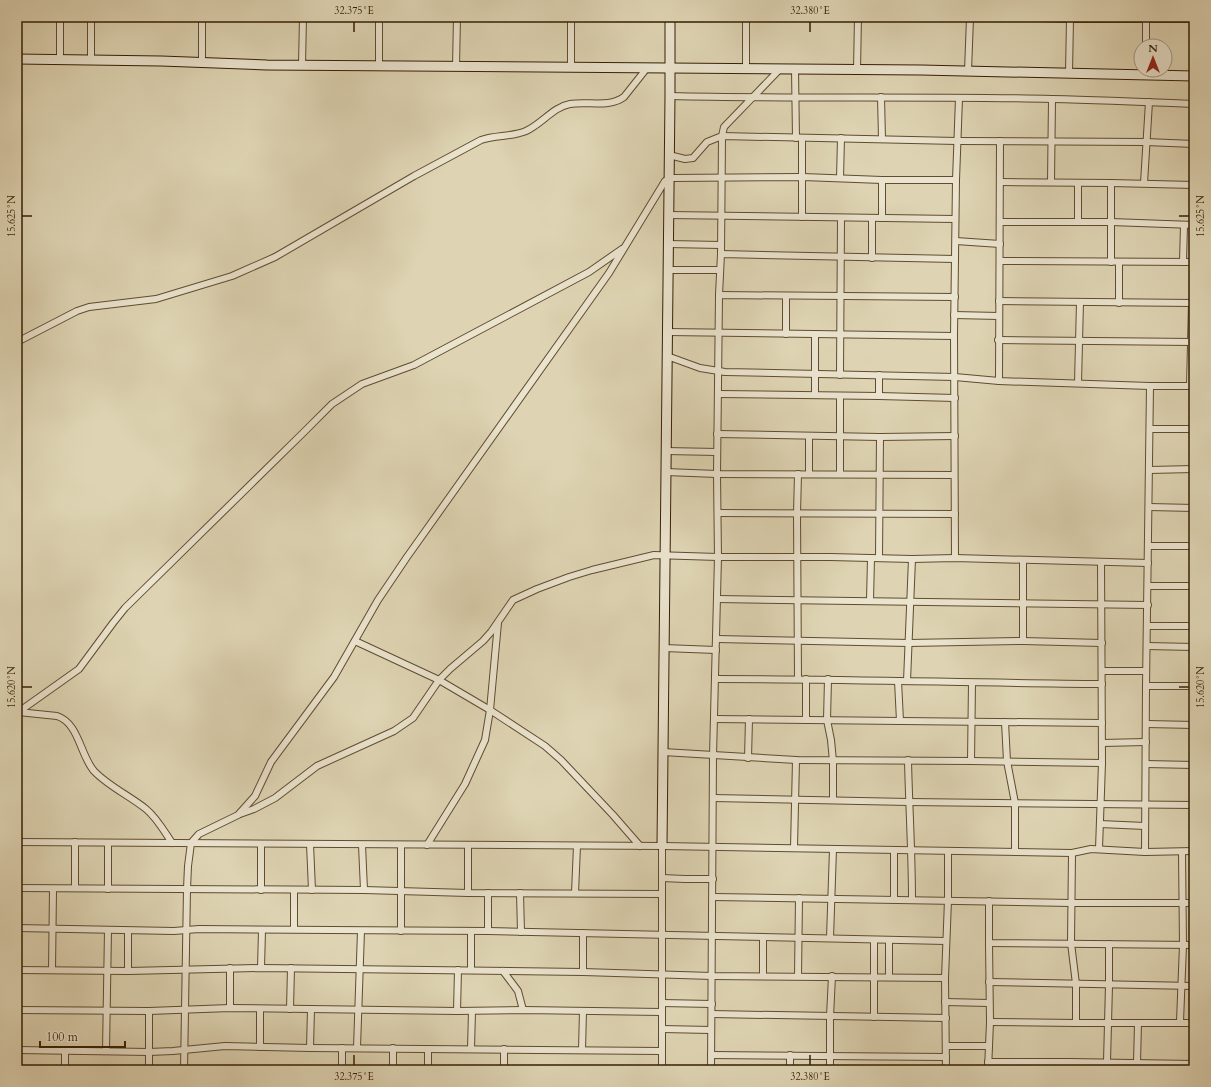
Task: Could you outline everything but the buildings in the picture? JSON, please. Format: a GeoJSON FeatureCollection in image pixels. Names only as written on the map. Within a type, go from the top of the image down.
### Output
{"type":"FeatureCollection","features":[{"type":"Feature","properties":{"kind":"street"},"geometry":{"type":"LineString","coordinates":[[60,17],[60,60]]}},
{"type":"Feature","properties":{"kind":"street"},"geometry":{"type":"LineString","coordinates":[[91,17],[91,60]]}},
{"type":"Feature","properties":{"kind":"street"},"geometry":{"type":"LineString","coordinates":[[202,17],[202,63]]}},
{"type":"Feature","properties":{"kind":"street"},"geometry":{"type":"LineString","coordinates":[[302,65],[303,17]]}},
{"type":"Feature","properties":{"kind":"street"},"geometry":{"type":"LineString","coordinates":[[379,17],[379,66]]}},
{"type":"Feature","properties":{"kind":"street"},"geometry":{"type":"LineString","coordinates":[[456,66],[457,17]]}},
{"type":"Feature","properties":{"kind":"street"},"geometry":{"type":"LineString","coordinates":[[571,17],[571,68]]}},
{"type":"Feature","properties":{"kind":"street"},"geometry":{"type":"LineString","coordinates":[[662,1070],[662,846],[670,17]]}},
{"type":"Feature","properties":{"kind":"street"},"geometry":{"type":"LineString","coordinates":[[746,17],[746,68]]}},
{"type":"Feature","properties":{"kind":"street"},"geometry":{"type":"LineString","coordinates":[[857,70],[858,17]]}},
{"type":"Feature","properties":{"kind":"street"},"geometry":{"type":"LineString","coordinates":[[950,17],[1194,19]]}},
{"type":"Feature","properties":{"kind":"street"},"geometry":{"type":"LineString","coordinates":[[968,71],[970,18]]}},
{"type":"Feature","properties":{"kind":"street"},"geometry":{"type":"LineString","coordinates":[[1146,18],[1146,38]]}},
{"type":"Feature","properties":{"kind":"street"},"geometry":{"type":"LineString","coordinates":[[1069,74],[1070,19]]}},
{"type":"Feature","properties":{"kind":"street"},"geometry":{"type":"LineString","coordinates":[[17,59],[379,66],[746,68],[1069,74],[1133,72]]}},
{"type":"Feature","properties":{"kind":"street"},"geometry":{"type":"LineString","coordinates":[[17,342],[77,311],[89,307],[156,299],[232,276],[275,258],[414,176],[481,140],[522,133],[534,127],[558,108],[570,104],[609,103],[620,100],[647,68]]}},
{"type":"Feature","properties":{"kind":"street"},"geometry":{"type":"LineString","coordinates":[[711,1070],[713,756],[717,639],[717,434],[722,216],[722,136],[724,127],[780,69]]}},
{"type":"Feature","properties":{"kind":"street"},"geometry":{"type":"LineString","coordinates":[[795,69],[795,98],[803,177],[802,217]]}},
{"type":"Feature","properties":{"kind":"street"},"geometry":{"type":"LineString","coordinates":[[1173,74],[1194,76]]}},
{"type":"Feature","properties":{"kind":"street"},"geometry":{"type":"LineString","coordinates":[[670,96],[752,98],[881,97],[1052,99],[1194,104]]}},
{"type":"Feature","properties":{"kind":"street"},"geometry":{"type":"LineString","coordinates":[[881,97],[882,139]]}},
{"type":"Feature","properties":{"kind":"street"},"geometry":{"type":"LineString","coordinates":[[955,558],[954,315],[959,98]]}},
{"type":"Feature","properties":{"kind":"street"},"geometry":{"type":"LineString","coordinates":[[1051,182],[1052,99]]}},
{"type":"Feature","properties":{"kind":"street"},"geometry":{"type":"LineString","coordinates":[[1144,183],[1149,102]]}},
{"type":"Feature","properties":{"kind":"street"},"geometry":{"type":"LineString","coordinates":[[669,155],[685,159],[693,158],[707,142],[722,136],[1194,144]]}},
{"type":"Feature","properties":{"kind":"street"},"geometry":{"type":"LineString","coordinates":[[840,138],[840,178]]}},
{"type":"Feature","properties":{"kind":"street"},"geometry":{"type":"LineString","coordinates":[[999,381],[1000,141]]}},
{"type":"Feature","properties":{"kind":"street"},"geometry":{"type":"LineString","coordinates":[[238,815],[255,796],[271,762],[334,677],[378,600],[407,557],[609,273],[664,183],[669,178],[803,177],[882,180],[956,180]]}},
{"type":"Feature","properties":{"kind":"street"},"geometry":{"type":"LineString","coordinates":[[882,180],[882,218]]}},
{"type":"Feature","properties":{"kind":"street"},"geometry":{"type":"LineString","coordinates":[[1000,222],[1111,222],[1194,225],[1194,181]]}},
{"type":"Feature","properties":{"kind":"street"},"geometry":{"type":"LineString","coordinates":[[1001,182],[1144,183],[1194,185]]}},
{"type":"Feature","properties":{"kind":"street"},"geometry":{"type":"LineString","coordinates":[[1078,183],[1078,222]]}},
{"type":"Feature","properties":{"kind":"street"},"geometry":{"type":"LineString","coordinates":[[1110,262],[1111,183]]}},
{"type":"Feature","properties":{"kind":"street"},"geometry":{"type":"LineString","coordinates":[[668,215],[956,219]]}},
{"type":"Feature","properties":{"kind":"street"},"geometry":{"type":"LineString","coordinates":[[840,374],[841,218]]}},
{"type":"Feature","properties":{"kind":"street"},"geometry":{"type":"LineString","coordinates":[[872,218],[872,258]]}},
{"type":"Feature","properties":{"kind":"street"},"geometry":{"type":"LineString","coordinates":[[1184,225],[1184,262]]}},
{"type":"Feature","properties":{"kind":"street"},"geometry":{"type":"LineString","coordinates":[[956,242],[1000,244]]}},
{"type":"Feature","properties":{"kind":"street"},"geometry":{"type":"LineString","coordinates":[[668,244],[721,245]]}},
{"type":"Feature","properties":{"kind":"street"},"geometry":{"type":"LineString","coordinates":[[18,713],[79,669],[125,608],[324,411],[338,399],[362,384],[414,365],[589,272],[624,248]]}},
{"type":"Feature","properties":{"kind":"street"},"geometry":{"type":"LineString","coordinates":[[721,254],[841,258],[955,259]]}},
{"type":"Feature","properties":{"kind":"street"},"geometry":{"type":"LineString","coordinates":[[1000,261],[1194,262]]}},
{"type":"Feature","properties":{"kind":"street"},"geometry":{"type":"LineString","coordinates":[[1119,262],[1119,303]]}},
{"type":"Feature","properties":{"kind":"street"},"geometry":{"type":"LineString","coordinates":[[668,270],[720,270]]}},
{"type":"Feature","properties":{"kind":"street"},"geometry":{"type":"LineString","coordinates":[[719,295],[955,297]]}},
{"type":"Feature","properties":{"kind":"street"},"geometry":{"type":"LineString","coordinates":[[786,296],[786,334]]}},
{"type":"Feature","properties":{"kind":"street"},"geometry":{"type":"LineString","coordinates":[[667,356],[693,366],[719,371],[955,377],[999,381],[1078,384],[1192,386],[1193,303],[999,301]]}},
{"type":"Feature","properties":{"kind":"street"},"geometry":{"type":"LineString","coordinates":[[1078,384],[1080,302]]}},
{"type":"Feature","properties":{"kind":"street"},"geometry":{"type":"LineString","coordinates":[[954,315],[999,316]]}},
{"type":"Feature","properties":{"kind":"street"},"geometry":{"type":"LineString","coordinates":[[667,332],[954,336]]}},
{"type":"Feature","properties":{"kind":"street"},"geometry":{"type":"LineString","coordinates":[[815,334],[815,395]]}},
{"type":"Feature","properties":{"kind":"street"},"geometry":{"type":"LineString","coordinates":[[998,340],[1193,342]]}},
{"type":"Feature","properties":{"kind":"street"},"geometry":{"type":"LineString","coordinates":[[879,375],[879,396]]}},
{"type":"Feature","properties":{"kind":"street"},"geometry":{"type":"LineString","coordinates":[[1145,852],[1150,386]]}},
{"type":"Feature","properties":{"kind":"street"},"geometry":{"type":"LineString","coordinates":[[718,394],[955,398]]}},
{"type":"Feature","properties":{"kind":"street"},"geometry":{"type":"LineString","coordinates":[[840,396],[840,474]]}},
{"type":"Feature","properties":{"kind":"street"},"geometry":{"type":"LineString","coordinates":[[1150,429],[1194,429]]}},
{"type":"Feature","properties":{"kind":"street"},"geometry":{"type":"LineString","coordinates":[[717,434],[880,437],[955,436]]}},
{"type":"Feature","properties":{"kind":"street"},"geometry":{"type":"LineString","coordinates":[[809,436],[809,474]]}},
{"type":"Feature","properties":{"kind":"street"},"geometry":{"type":"LineString","coordinates":[[879,558],[880,437]]}},
{"type":"Feature","properties":{"kind":"street"},"geometry":{"type":"LineString","coordinates":[[666,451],[717,452]]}},
{"type":"Feature","properties":{"kind":"street"},"geometry":{"type":"LineString","coordinates":[[1149,470],[1194,470]]}},
{"type":"Feature","properties":{"kind":"street"},"geometry":{"type":"LineString","coordinates":[[666,472],[717,474],[954,475]]}},
{"type":"Feature","properties":{"kind":"street"},"geometry":{"type":"LineString","coordinates":[[798,474],[798,679]]}},
{"type":"Feature","properties":{"kind":"street"},"geometry":{"type":"LineString","coordinates":[[1149,507],[1194,508]]}},
{"type":"Feature","properties":{"kind":"street"},"geometry":{"type":"LineString","coordinates":[[718,513],[955,514]]}},
{"type":"Feature","properties":{"kind":"street"},"geometry":{"type":"LineString","coordinates":[[1149,546],[1194,546]]}},
{"type":"Feature","properties":{"kind":"street"},"geometry":{"type":"LineString","coordinates":[[184,1070],[187,890],[191,843],[203,832],[275,798],[317,766],[403,726],[420,710],[439,680],[459,660],[483,641],[513,600],[569,577],[614,564],[646,557],[665,555],[718,557],[955,558],[1148,563]]}},
{"type":"Feature","properties":{"kind":"street"},"geometry":{"type":"LineString","coordinates":[[870,601],[871,558]]}},
{"type":"Feature","properties":{"kind":"street"},"geometry":{"type":"LineString","coordinates":[[907,681],[912,559]]}},
{"type":"Feature","properties":{"kind":"street"},"geometry":{"type":"LineString","coordinates":[[1023,560],[1023,641]]}},
{"type":"Feature","properties":{"kind":"street"},"geometry":{"type":"LineString","coordinates":[[1099,849],[1102,763],[1101,562]]}},
{"type":"Feature","properties":{"kind":"street"},"geometry":{"type":"LineString","coordinates":[[1148,586],[1194,586]]}},
{"type":"Feature","properties":{"kind":"street"},"geometry":{"type":"LineString","coordinates":[[717,599],[1148,605]]}},
{"type":"Feature","properties":{"kind":"street"},"geometry":{"type":"LineString","coordinates":[[427,845],[465,784],[485,740],[490,710],[498,622]]}},
{"type":"Feature","properties":{"kind":"street"},"geometry":{"type":"LineString","coordinates":[[1148,626],[1194,626]]}},
{"type":"Feature","properties":{"kind":"street"},"geometry":{"type":"LineString","coordinates":[[717,639],[909,643],[1023,641],[1102,643]]}},
{"type":"Feature","properties":{"kind":"street"},"geometry":{"type":"LineString","coordinates":[[355,641],[439,680],[490,710],[545,746],[613,815],[640,846]]}},
{"type":"Feature","properties":{"kind":"street"},"geometry":{"type":"LineString","coordinates":[[1147,646],[1194,647]]}},
{"type":"Feature","properties":{"kind":"street"},"geometry":{"type":"LineString","coordinates":[[664,648],[716,650]]}},
{"type":"Feature","properties":{"kind":"street"},"geometry":{"type":"LineString","coordinates":[[1102,671],[1146,670]]}},
{"type":"Feature","properties":{"kind":"street"},"geometry":{"type":"LineString","coordinates":[[716,679],[828,679],[972,683],[1102,684]]}},
{"type":"Feature","properties":{"kind":"street"},"geometry":{"type":"LineString","coordinates":[[806,679],[806,720]]}},
{"type":"Feature","properties":{"kind":"street"},"geometry":{"type":"LineString","coordinates":[[828,679],[827,720],[832,740],[833,800]]}},
{"type":"Feature","properties":{"kind":"street"},"geometry":{"type":"LineString","coordinates":[[898,681],[900,721]]}},
{"type":"Feature","properties":{"kind":"street"},"geometry":{"type":"LineString","coordinates":[[971,760],[972,683]]}},
{"type":"Feature","properties":{"kind":"street"},"geometry":{"type":"LineString","coordinates":[[1146,686],[1194,686]]}},
{"type":"Feature","properties":{"kind":"street"},"geometry":{"type":"LineString","coordinates":[[18,713],[57,716],[67,721],[94,770],[153,815],[172,843]]}},
{"type":"Feature","properties":{"kind":"street"},"geometry":{"type":"LineString","coordinates":[[714,719],[1102,723]]}},
{"type":"Feature","properties":{"kind":"street"},"geometry":{"type":"LineString","coordinates":[[748,758],[749,719]]}},
{"type":"Feature","properties":{"kind":"street"},"geometry":{"type":"LineString","coordinates":[[1005,722],[1007,761],[1015,803],[1015,852]]}},
{"type":"Feature","properties":{"kind":"street"},"geometry":{"type":"LineString","coordinates":[[1147,724],[1194,725]]}},
{"type":"Feature","properties":{"kind":"street"},"geometry":{"type":"LineString","coordinates":[[1102,743],[1146,742]]}},
{"type":"Feature","properties":{"kind":"street"},"geometry":{"type":"LineString","coordinates":[[663,752],[748,758],[833,761],[971,760],[1102,763]]}},
{"type":"Feature","properties":{"kind":"street"},"geometry":{"type":"LineString","coordinates":[[794,848],[796,760]]}},
{"type":"Feature","properties":{"kind":"street"},"geometry":{"type":"LineString","coordinates":[[908,760],[908,802],[912,851],[912,900]]}},
{"type":"Feature","properties":{"kind":"street"},"geometry":{"type":"LineString","coordinates":[[1146,764],[1194,765]]}},
{"type":"Feature","properties":{"kind":"street"},"geometry":{"type":"LineString","coordinates":[[713,798],[1194,805]]}},
{"type":"Feature","properties":{"kind":"street"},"geometry":{"type":"LineString","coordinates":[[1100,824],[1145,826]]}},
{"type":"Feature","properties":{"kind":"street"},"geometry":{"type":"LineString","coordinates":[[17,842],[468,846],[662,846],[1072,853],[1099,849],[1145,852],[1194,851]]}},
{"type":"Feature","properties":{"kind":"street"},"geometry":{"type":"LineString","coordinates":[[75,842],[75,888]]}},
{"type":"Feature","properties":{"kind":"street"},"geometry":{"type":"LineString","coordinates":[[108,843],[108,889]]}},
{"type":"Feature","properties":{"kind":"street"},"geometry":{"type":"LineString","coordinates":[[261,844],[261,890]]}},
{"type":"Feature","properties":{"kind":"street"},"geometry":{"type":"LineString","coordinates":[[310,844],[312,890]]}},
{"type":"Feature","properties":{"kind":"street"},"geometry":{"type":"LineString","coordinates":[[362,845],[364,890]]}},
{"type":"Feature","properties":{"kind":"street"},"geometry":{"type":"LineString","coordinates":[[401,845],[401,931]]}},
{"type":"Feature","properties":{"kind":"street"},"geometry":{"type":"LineString","coordinates":[[468,846],[468,893]]}},
{"type":"Feature","properties":{"kind":"street"},"geometry":{"type":"LineString","coordinates":[[576,893],[577,846]]}},
{"type":"Feature","properties":{"kind":"street"},"geometry":{"type":"LineString","coordinates":[[830,938],[834,849]]}},
{"type":"Feature","properties":{"kind":"street"},"geometry":{"type":"LineString","coordinates":[[894,850],[894,899]]}},
{"type":"Feature","properties":{"kind":"street"},"geometry":{"type":"LineString","coordinates":[[946,1070],[945,978],[948,851]]}},
{"type":"Feature","properties":{"kind":"street"},"geometry":{"type":"LineString","coordinates":[[1180,1022],[1183,945],[1182,852]]}},
{"type":"Feature","properties":{"kind":"street"},"geometry":{"type":"LineString","coordinates":[[1072,853],[1071,944],[1076,984],[1076,1023]]}},
{"type":"Feature","properties":{"kind":"street"},"geometry":{"type":"LineString","coordinates":[[662,878],[713,879]]}},
{"type":"Feature","properties":{"kind":"street"},"geometry":{"type":"LineString","coordinates":[[17,888],[364,890],[468,893],[662,894]]}},
{"type":"Feature","properties":{"kind":"street"},"geometry":{"type":"LineString","coordinates":[[52,970],[53,889]]}},
{"type":"Feature","properties":{"kind":"street"},"geometry":{"type":"LineString","coordinates":[[294,890],[294,929]]}},
{"type":"Feature","properties":{"kind":"street"},"geometry":{"type":"LineString","coordinates":[[488,893],[488,931]]}},
{"type":"Feature","properties":{"kind":"street"},"geometry":{"type":"LineString","coordinates":[[520,893],[521,932]]}},
{"type":"Feature","properties":{"kind":"street"},"geometry":{"type":"LineString","coordinates":[[713,897],[1071,903],[1194,903]]}},
{"type":"Feature","properties":{"kind":"street"},"geometry":{"type":"LineString","coordinates":[[798,976],[799,898]]}},
{"type":"Feature","properties":{"kind":"street"},"geometry":{"type":"LineString","coordinates":[[988,1070],[990,1022],[989,901]]}},
{"type":"Feature","properties":{"kind":"street"},"geometry":{"type":"LineString","coordinates":[[17,928],[128,931],[294,929],[361,931],[488,931],[946,941]]}},
{"type":"Feature","properties":{"kind":"street"},"geometry":{"type":"LineString","coordinates":[[106,1051],[108,930]]}},
{"type":"Feature","properties":{"kind":"street"},"geometry":{"type":"LineString","coordinates":[[261,968],[262,930]]}},
{"type":"Feature","properties":{"kind":"street"},"geometry":{"type":"LineString","coordinates":[[128,931],[128,971]]}},
{"type":"Feature","properties":{"kind":"street"},"geometry":{"type":"LineString","coordinates":[[357,1048],[361,931]]}},
{"type":"Feature","properties":{"kind":"street"},"geometry":{"type":"LineString","coordinates":[[471,931],[471,970]]}},
{"type":"Feature","properties":{"kind":"street"},"geometry":{"type":"LineString","coordinates":[[583,933],[583,972]]}},
{"type":"Feature","properties":{"kind":"street"},"geometry":{"type":"LineString","coordinates":[[763,937],[763,976]]}},
{"type":"Feature","properties":{"kind":"street"},"geometry":{"type":"LineString","coordinates":[[874,940],[874,1017]]}},
{"type":"Feature","properties":{"kind":"street"},"geometry":{"type":"LineString","coordinates":[[889,940],[889,976]]}},
{"type":"Feature","properties":{"kind":"street"},"geometry":{"type":"LineString","coordinates":[[989,942],[1194,945]]}},
{"type":"Feature","properties":{"kind":"street"},"geometry":{"type":"LineString","coordinates":[[1107,1062],[1109,944]]}},
{"type":"Feature","properties":{"kind":"street"},"geometry":{"type":"LineString","coordinates":[[230,968],[230,1008]]}},
{"type":"Feature","properties":{"kind":"street"},"geometry":{"type":"LineString","coordinates":[[17,970],[128,971],[291,968],[583,972],[712,976],[889,976],[945,978]]}},
{"type":"Feature","properties":{"kind":"street"},"geometry":{"type":"LineString","coordinates":[[290,1009],[291,968]]}},
{"type":"Feature","properties":{"kind":"street"},"geometry":{"type":"LineString","coordinates":[[457,1011],[458,970]]}},
{"type":"Feature","properties":{"kind":"street"},"geometry":{"type":"LineString","coordinates":[[502,971],[518,991],[523,1010]]}},
{"type":"Feature","properties":{"kind":"street"},"geometry":{"type":"LineString","coordinates":[[830,1070],[832,976]]}},
{"type":"Feature","properties":{"kind":"street"},"geometry":{"type":"LineString","coordinates":[[989,982],[1194,986]]}},
{"type":"Feature","properties":{"kind":"street"},"geometry":{"type":"LineString","coordinates":[[945,1002],[989,1003]]}},
{"type":"Feature","properties":{"kind":"street"},"geometry":{"type":"LineString","coordinates":[[662,1003],[712,1004]]}},
{"type":"Feature","properties":{"kind":"street"},"geometry":{"type":"LineString","coordinates":[[17,1010],[149,1011],[230,1008],[662,1012]]}},
{"type":"Feature","properties":{"kind":"street"},"geometry":{"type":"LineString","coordinates":[[260,1009],[260,1047]]}},
{"type":"Feature","properties":{"kind":"street"},"geometry":{"type":"LineString","coordinates":[[310,1009],[310,1048]]}},
{"type":"Feature","properties":{"kind":"street"},"geometry":{"type":"LineString","coordinates":[[149,1011],[149,1070]]}},
{"type":"Feature","properties":{"kind":"street"},"geometry":{"type":"LineString","coordinates":[[472,1011],[472,1049]]}},
{"type":"Feature","properties":{"kind":"street"},"geometry":{"type":"LineString","coordinates":[[582,1050],[583,1011]]}},
{"type":"Feature","properties":{"kind":"street"},"geometry":{"type":"LineString","coordinates":[[712,1014],[946,1018]]}},
{"type":"Feature","properties":{"kind":"street"},"geometry":{"type":"LineString","coordinates":[[990,1022],[1108,1024],[1194,1023]]}},
{"type":"Feature","properties":{"kind":"street"},"geometry":{"type":"LineString","coordinates":[[1137,1063],[1138,1023]]}},
{"type":"Feature","properties":{"kind":"street"},"geometry":{"type":"LineString","coordinates":[[662,1029],[711,1030]]}},
{"type":"Feature","properties":{"kind":"street"},"geometry":{"type":"LineString","coordinates":[[17,1050],[150,1052],[225,1046],[662,1051]]}},
{"type":"Feature","properties":{"kind":"street"},"geometry":{"type":"LineString","coordinates":[[946,1046],[989,1046]]}},
{"type":"Feature","properties":{"kind":"street"},"geometry":{"type":"LineString","coordinates":[[342,1048],[342,1070]]}},
{"type":"Feature","properties":{"kind":"street"},"geometry":{"type":"LineString","coordinates":[[393,1048],[393,1070]]}},
{"type":"Feature","properties":{"kind":"street"},"geometry":{"type":"LineString","coordinates":[[428,1049],[428,1070]]}},
{"type":"Feature","properties":{"kind":"street"},"geometry":{"type":"LineString","coordinates":[[504,1049],[504,1070]]}},
{"type":"Feature","properties":{"kind":"street"},"geometry":{"type":"LineString","coordinates":[[65,1051],[65,1070]]}},
{"type":"Feature","properties":{"kind":"street"},"geometry":{"type":"LineString","coordinates":[[711,1055],[946,1057]]}},
{"type":"Feature","properties":{"kind":"street"},"geometry":{"type":"LineString","coordinates":[[790,1055],[790,1070]]}},
{"type":"Feature","properties":{"kind":"street"},"geometry":{"type":"LineString","coordinates":[[988,1062],[1107,1062],[1181,1067],[1194,1064]]}},
{"type":"Feature","properties":{"kind":"street"},"geometry":{"type":"LineString","coordinates":[[1038,1062],[1038,1070]]}},
{"type":"Feature","properties":{"kind":"street"},"geometry":{"type":"LineString","coordinates":[[1070,1062],[1070,1070]]}}]}
